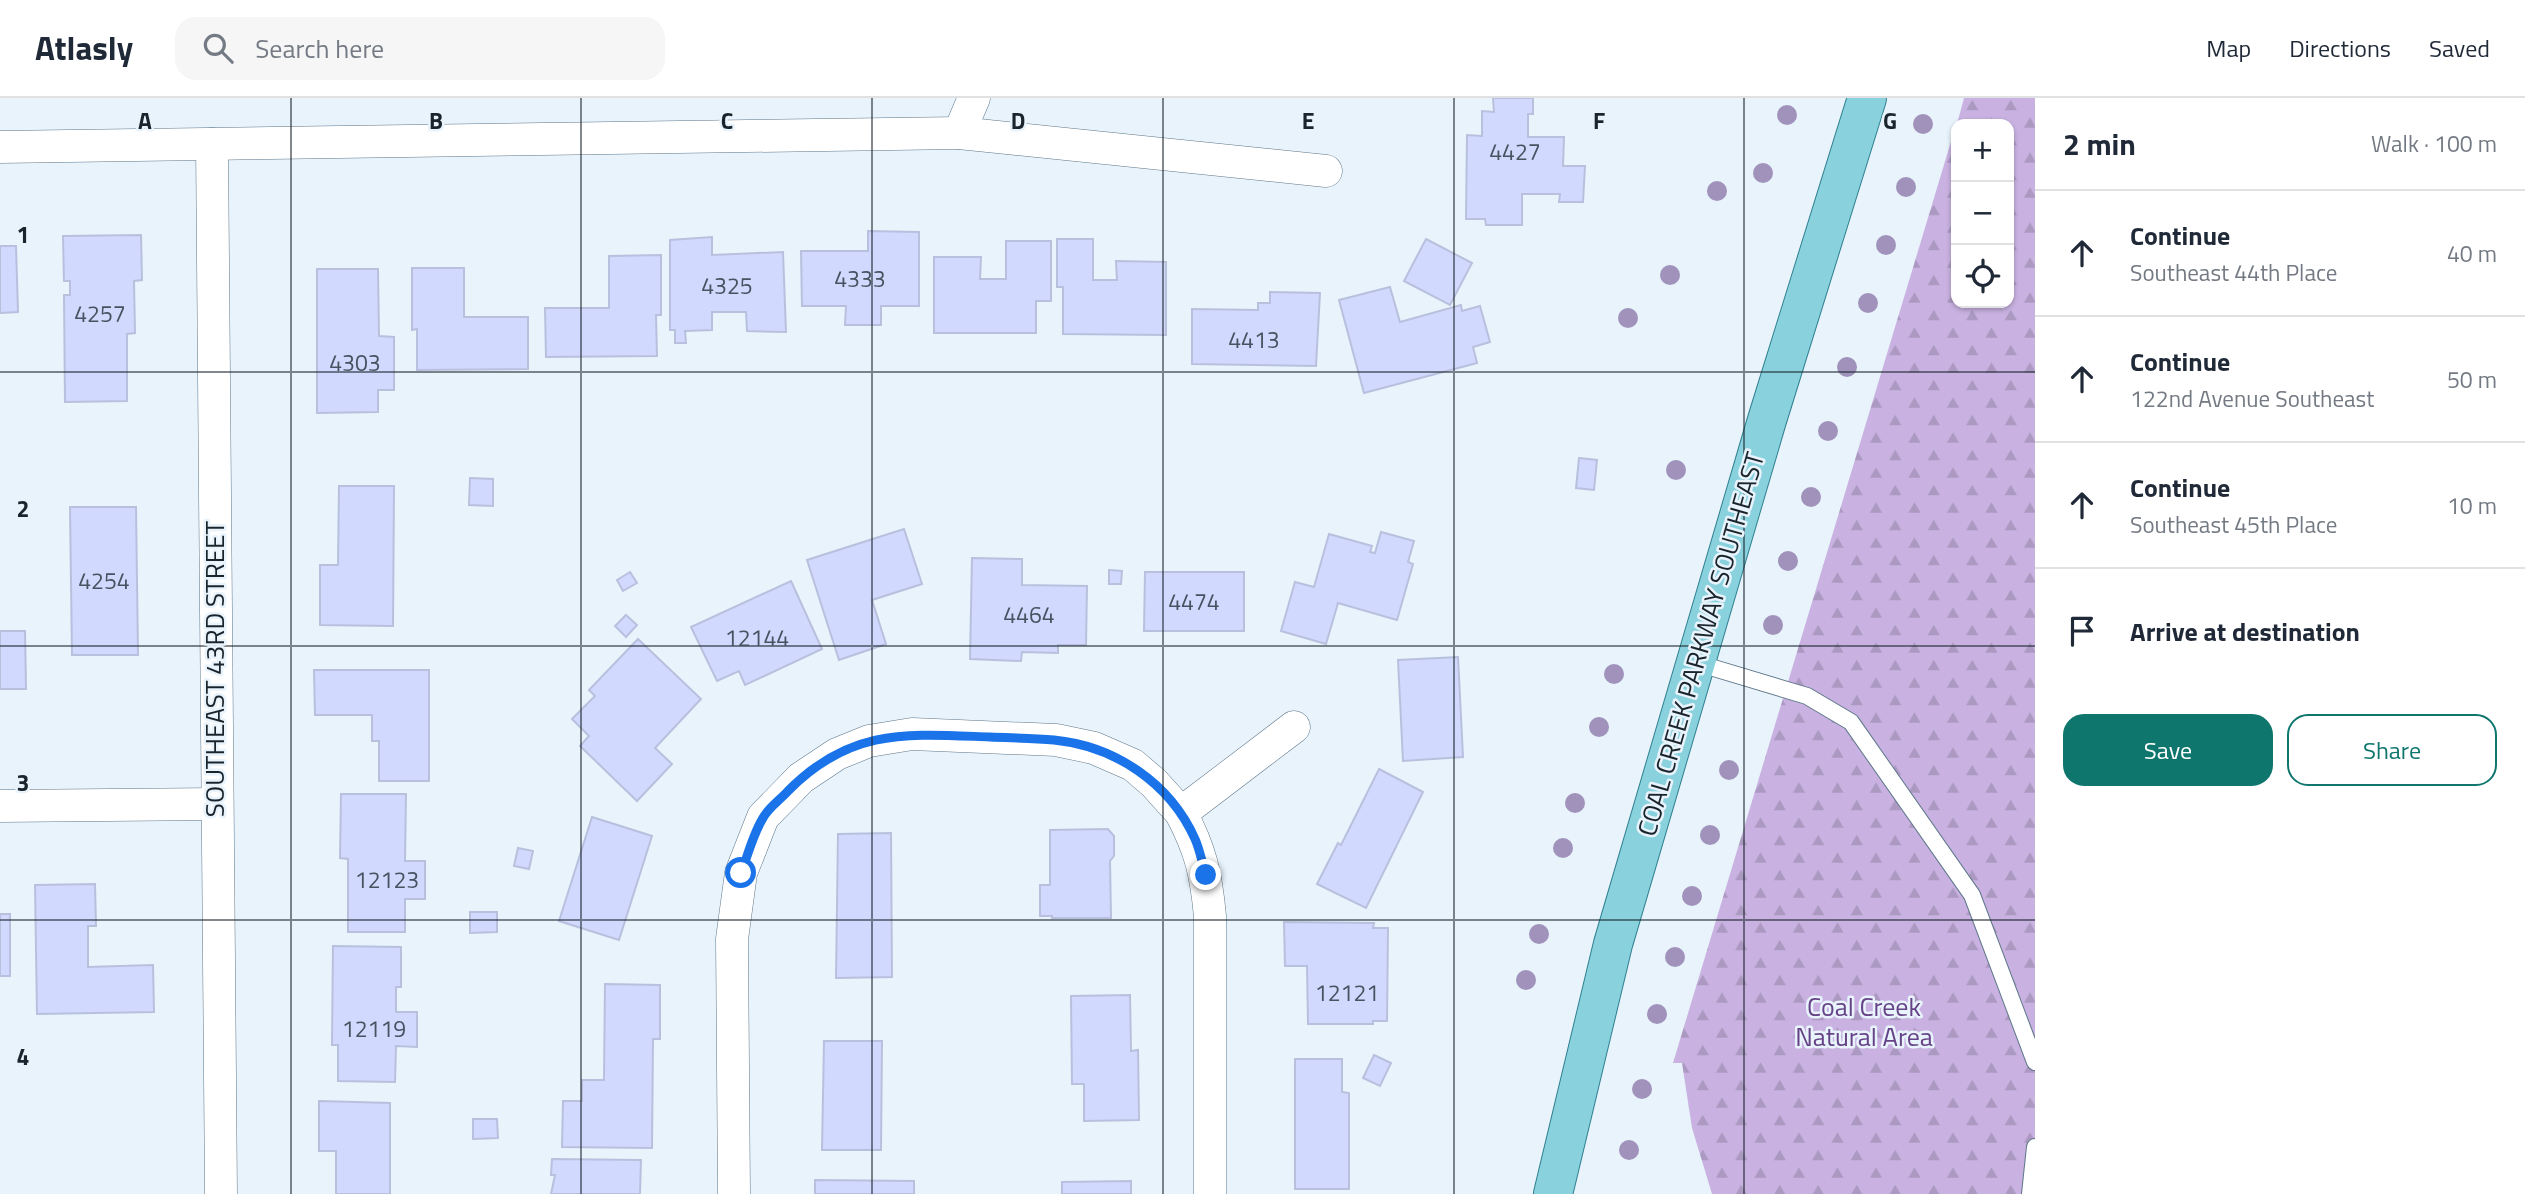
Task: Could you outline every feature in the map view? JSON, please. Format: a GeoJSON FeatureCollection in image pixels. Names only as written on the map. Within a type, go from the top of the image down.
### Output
{"type":"FeatureCollection","features":[{"type":"Feature","properties":{"kind":"main road","name":"COAL CREEK PARKWAY SOUTHEAST"},"geometry":{"type":"LineString","coordinates":[[1553,1194],[1613,944],[1766,420],[1867,98]]}},
{"type":"Feature","properties":{"kind":"street"},"geometry":{"type":"LineString","coordinates":[[959,133],[974,98]]}},
{"type":"Feature","properties":{"kind":"street"},"geometry":{"type":"LineString","coordinates":[[0,147],[959,133],[1326,172]]}},
{"type":"Feature","properties":{"kind":"street","name":"SOUTHEAST 43RD STREET"},"geometry":{"type":"LineString","coordinates":[[212,144],[220,1194]]}},
{"type":"Feature","properties":{"kind":"street"},"geometry":{"type":"LineString","coordinates":[[1181,813],[1294,727]]}},
{"type":"Feature","properties":{"kind":"street"},"geometry":{"type":"LineString","coordinates":[[734,1194],[732,939],[741,873],[763,817],[801,778],[837,754],[869,741],[912,734],[1056,740],[1094,748],[1133,765],[1154,783],[1181,813],[1195,840],[1206,875],[1210,916],[1210,1194]]}},
{"type":"Feature","properties":{"kind":"street"},"geometry":{"type":"LineString","coordinates":[[0,806],[216,804]]}},
{"type":"Feature","properties":{"kind":"lane"},"geometry":{"type":"LineString","coordinates":[[1696,663],[1807,696],[1851,722],[1972,895],[2035,1062]]}},
{"type":"Feature","properties":{"kind":"lane"},"geometry":{"type":"LineString","coordinates":[[2030,1194],[2035,1147]]}},
{"type":"Feature","properties":{"kind":"green space","name":"Coal Creek Natural Area"},"geometry":{"type":"Polygon","coordinates":[[[1964,98],[2035,98],[2035,1194],[1712,1194],[1692,1128],[1682,1063],[1673,1063],[1951,142],[1951,308],[2014,308],[2014,119],[1958,119],[1964,98]]]}},
{"type":"Feature","properties":{"kind":"building"},"geometry":{"type":"Polygon","coordinates":[[[1493,98],[1533,98],[1533,114],[1528,114],[1528,137],[1564,137],[1563,166],[1585,166],[1583,202],[1559,202],[1560,194],[1522,194],[1522,225],[1486,225],[1485,219],[1466,219],[1467,135],[1482,136],[1482,111],[1494,112],[1493,98]]]}},
{"type":"Feature","properties":{"kind":"building"},"geometry":{"type":"Polygon","coordinates":[[[868,231],[919,232],[919,306],[881,306],[881,325],[845,325],[846,306],[802,306],[801,251],[868,251],[868,231]]]}},
{"type":"Feature","properties":{"kind":"building"},"geometry":{"type":"Polygon","coordinates":[[[141,235],[142,280],[134,281],[135,333],[127,334],[127,401],[65,402],[64,295],[70,295],[70,281],[64,281],[63,236],[141,235]]]}},
{"type":"Feature","properties":{"kind":"building"},"geometry":{"type":"Polygon","coordinates":[[[712,237],[712,255],[783,252],[786,332],[747,331],[746,312],[712,312],[712,330],[685,331],[686,343],[675,343],[675,330],[670,330],[670,240],[712,237]]]}},
{"type":"Feature","properties":{"kind":"building"},"geometry":{"type":"Polygon","coordinates":[[[1057,239],[1093,239],[1093,280],[1117,280],[1116,261],[1166,262],[1166,335],[1063,334],[1063,287],[1057,287],[1057,239]]]}},
{"type":"Feature","properties":{"kind":"building"},"geometry":{"type":"Polygon","coordinates":[[[1426,239],[1472,263],[1450,305],[1404,281],[1426,239]]]}},
{"type":"Feature","properties":{"kind":"building"},"geometry":{"type":"Polygon","coordinates":[[[1006,241],[1051,241],[1051,301],[1036,301],[1036,333],[934,333],[934,257],[981,257],[980,279],[1006,279],[1006,241]]]}},
{"type":"Feature","properties":{"kind":"building"},"geometry":{"type":"Polygon","coordinates":[[[0,246],[16,246],[18,312],[0,313],[0,246]]]}},
{"type":"Feature","properties":{"kind":"building"},"geometry":{"type":"Polygon","coordinates":[[[661,255],[661,315],[656,315],[657,356],[546,357],[545,308],[609,308],[609,256],[661,255]]]}},
{"type":"Feature","properties":{"kind":"building"},"geometry":{"type":"Polygon","coordinates":[[[412,268],[464,268],[464,317],[528,317],[528,369],[417,370],[417,329],[412,330],[412,268]]]}},
{"type":"Feature","properties":{"kind":"building"},"geometry":{"type":"Polygon","coordinates":[[[317,269],[378,269],[379,336],[394,337],[394,390],[378,390],[378,412],[317,413],[317,269]]]}},
{"type":"Feature","properties":{"kind":"building"},"geometry":{"type":"Polygon","coordinates":[[[1390,287],[1400,322],[1461,305],[1462,311],[1480,306],[1490,342],[1473,347],[1477,363],[1364,393],[1339,300],[1390,287]]]}},
{"type":"Feature","properties":{"kind":"building"},"geometry":{"type":"Polygon","coordinates":[[[1270,292],[1320,293],[1316,366],[1192,364],[1192,309],[1258,310],[1258,303],[1270,303],[1270,292]]]}},
{"type":"Feature","properties":{"kind":"building"},"geometry":{"type":"Polygon","coordinates":[[[1579,458],[1597,460],[1594,490],[1576,488],[1579,458]]]}},
{"type":"Feature","properties":{"kind":"building"},"geometry":{"type":"Polygon","coordinates":[[[470,478],[493,479],[493,506],[469,505],[470,478]]]}},
{"type":"Feature","properties":{"kind":"building"},"geometry":{"type":"Polygon","coordinates":[[[339,486],[394,486],[393,626],[320,625],[320,565],[338,565],[339,486]]]}},
{"type":"Feature","properties":{"kind":"building"},"geometry":{"type":"Polygon","coordinates":[[[70,507],[136,507],[138,655],[72,655],[70,507]]]}},
{"type":"Feature","properties":{"kind":"building"},"geometry":{"type":"Polygon","coordinates":[[[904,529],[922,584],[872,600],[886,644],[839,660],[807,560],[904,529]]]}},
{"type":"Feature","properties":{"kind":"building"},"geometry":{"type":"Polygon","coordinates":[[[1381,532],[1414,541],[1408,562],[1413,564],[1397,620],[1338,603],[1326,644],[1281,631],[1295,582],[1314,587],[1329,534],[1372,546],[1370,552],[1375,553],[1381,532]]]}},
{"type":"Feature","properties":{"kind":"building"},"geometry":{"type":"Polygon","coordinates":[[[972,558],[1022,559],[1022,585],[1087,586],[1086,645],[1058,645],[1058,653],[1022,652],[1021,661],[970,659],[972,558]]]}},
{"type":"Feature","properties":{"kind":"building"},"geometry":{"type":"Polygon","coordinates":[[[1109,570],[1122,571],[1121,584],[1109,584],[1109,570]]]}},
{"type":"Feature","properties":{"kind":"building"},"geometry":{"type":"Polygon","coordinates":[[[630,572],[637,583],[623,591],[617,580],[630,572]]]}},
{"type":"Feature","properties":{"kind":"building"},"geometry":{"type":"Polygon","coordinates":[[[1145,572],[1244,572],[1244,631],[1144,631],[1145,572]]]}},
{"type":"Feature","properties":{"kind":"building"},"geometry":{"type":"Polygon","coordinates":[[[791,581],[822,649],[745,685],[739,671],[717,681],[691,627],[791,581]]]}},
{"type":"Feature","properties":{"kind":"building"},"geometry":{"type":"Polygon","coordinates":[[[626,615],[637,625],[626,637],[615,626],[626,615]]]}},
{"type":"Feature","properties":{"kind":"building"},"geometry":{"type":"Polygon","coordinates":[[[0,631],[25,631],[26,689],[0,689],[0,631]]]}},
{"type":"Feature","properties":{"kind":"building"},"geometry":{"type":"Polygon","coordinates":[[[638,639],[701,699],[655,748],[672,764],[637,801],[580,746],[589,736],[572,719],[595,696],[589,690],[638,639]]]}},
{"type":"Feature","properties":{"kind":"building"},"geometry":{"type":"Polygon","coordinates":[[[1458,657],[1463,757],[1403,761],[1398,660],[1458,657]]]}},
{"type":"Feature","properties":{"kind":"building"},"geometry":{"type":"Polygon","coordinates":[[[314,670],[429,670],[429,781],[379,781],[379,741],[372,741],[372,715],[315,715],[314,670]]]}},
{"type":"Feature","properties":{"kind":"building"},"geometry":{"type":"Polygon","coordinates":[[[1379,769],[1423,792],[1366,908],[1317,884],[1338,843],[1341,845],[1379,769]]]}},
{"type":"Feature","properties":{"kind":"building"},"geometry":{"type":"Polygon","coordinates":[[[341,794],[406,794],[405,861],[425,861],[425,899],[405,899],[405,932],[348,932],[348,859],[340,858],[341,794]]]}},
{"type":"Feature","properties":{"kind":"building"},"geometry":{"type":"Polygon","coordinates":[[[592,817],[652,836],[619,940],[559,921],[592,817]]]}},
{"type":"Feature","properties":{"kind":"building"},"geometry":{"type":"Polygon","coordinates":[[[1108,829],[1114,836],[1114,856],[1110,861],[1111,918],[1040,916],[1040,885],[1050,885],[1050,830],[1108,829]]]}},
{"type":"Feature","properties":{"kind":"building"},"geometry":{"type":"Polygon","coordinates":[[[891,833],[892,977],[836,978],[838,834],[891,833]]]}},
{"type":"Feature","properties":{"kind":"building"},"geometry":{"type":"Polygon","coordinates":[[[518,848],[533,851],[529,869],[514,866],[518,848]]]}},
{"type":"Feature","properties":{"kind":"building"},"geometry":{"type":"Polygon","coordinates":[[[95,884],[96,926],[88,926],[88,967],[153,965],[154,1012],[37,1014],[35,885],[95,884]]]}},
{"type":"Feature","properties":{"kind":"building"},"geometry":{"type":"Polygon","coordinates":[[[470,912],[497,912],[497,932],[470,933],[470,912]]]}},
{"type":"Feature","properties":{"kind":"building"},"geometry":{"type":"Polygon","coordinates":[[[0,914],[10,914],[10,976],[0,976],[0,914]]]}},
{"type":"Feature","properties":{"kind":"building"},"geometry":{"type":"Polygon","coordinates":[[[1284,922],[1374,923],[1373,928],[1388,928],[1387,1021],[1373,1021],[1373,1024],[1308,1024],[1307,966],[1285,966],[1284,922]]]}},
{"type":"Feature","properties":{"kind":"building"},"geometry":{"type":"Polygon","coordinates":[[[333,946],[401,947],[401,987],[396,987],[396,1012],[417,1012],[417,1047],[396,1046],[395,1082],[338,1081],[338,1045],[332,1045],[333,946]]]}},
{"type":"Feature","properties":{"kind":"building"},"geometry":{"type":"Polygon","coordinates":[[[605,984],[660,985],[660,1039],[653,1039],[652,1148],[562,1147],[563,1101],[582,1101],[582,1080],[604,1080],[605,984]]]}},
{"type":"Feature","properties":{"kind":"building"},"geometry":{"type":"Polygon","coordinates":[[[1130,995],[1131,1051],[1138,1050],[1139,1120],[1084,1121],[1084,1084],[1072,1084],[1071,996],[1130,995]]]}},
{"type":"Feature","properties":{"kind":"building"},"geometry":{"type":"Polygon","coordinates":[[[824,1041],[882,1041],[881,1150],[822,1150],[824,1041]]]}},
{"type":"Feature","properties":{"kind":"building"},"geometry":{"type":"Polygon","coordinates":[[[1374,1055],[1391,1063],[1380,1086],[1363,1078],[1374,1055]]]}},
{"type":"Feature","properties":{"kind":"building"},"geometry":{"type":"Polygon","coordinates":[[[1295,1059],[1342,1059],[1342,1092],[1349,1093],[1349,1189],[1295,1189],[1295,1059]]]}},
{"type":"Feature","properties":{"kind":"building"},"geometry":{"type":"Polygon","coordinates":[[[319,1101],[390,1103],[390,1194],[336,1194],[336,1151],[319,1151],[319,1101]]]}},
{"type":"Feature","properties":{"kind":"building"},"geometry":{"type":"Polygon","coordinates":[[[473,1119],[497,1119],[498,1138],[473,1139],[473,1119]]]}},
{"type":"Feature","properties":{"kind":"building"},"geometry":{"type":"Polygon","coordinates":[[[552,1159],[641,1160],[640,1194],[551,1194],[555,1175],[551,1175],[552,1159]]]}},
{"type":"Feature","properties":{"kind":"building"},"geometry":{"type":"Polygon","coordinates":[[[815,1180],[914,1181],[914,1194],[815,1194],[815,1180]]]}},
{"type":"Feature","properties":{"kind":"building"},"geometry":{"type":"Polygon","coordinates":[[[1131,1181],[1131,1194],[1062,1194],[1062,1182],[1131,1181]]]}},
{"type":"Feature","properties":{"kind":"route"},"geometry":{"type":"LineString","coordinates":[[741,873],[763,817],[801,778],[837,754],[869,741],[912,734],[1056,740],[1094,748],[1133,765],[1154,783],[1181,813],[1195,840],[1206,875]]}}]}
